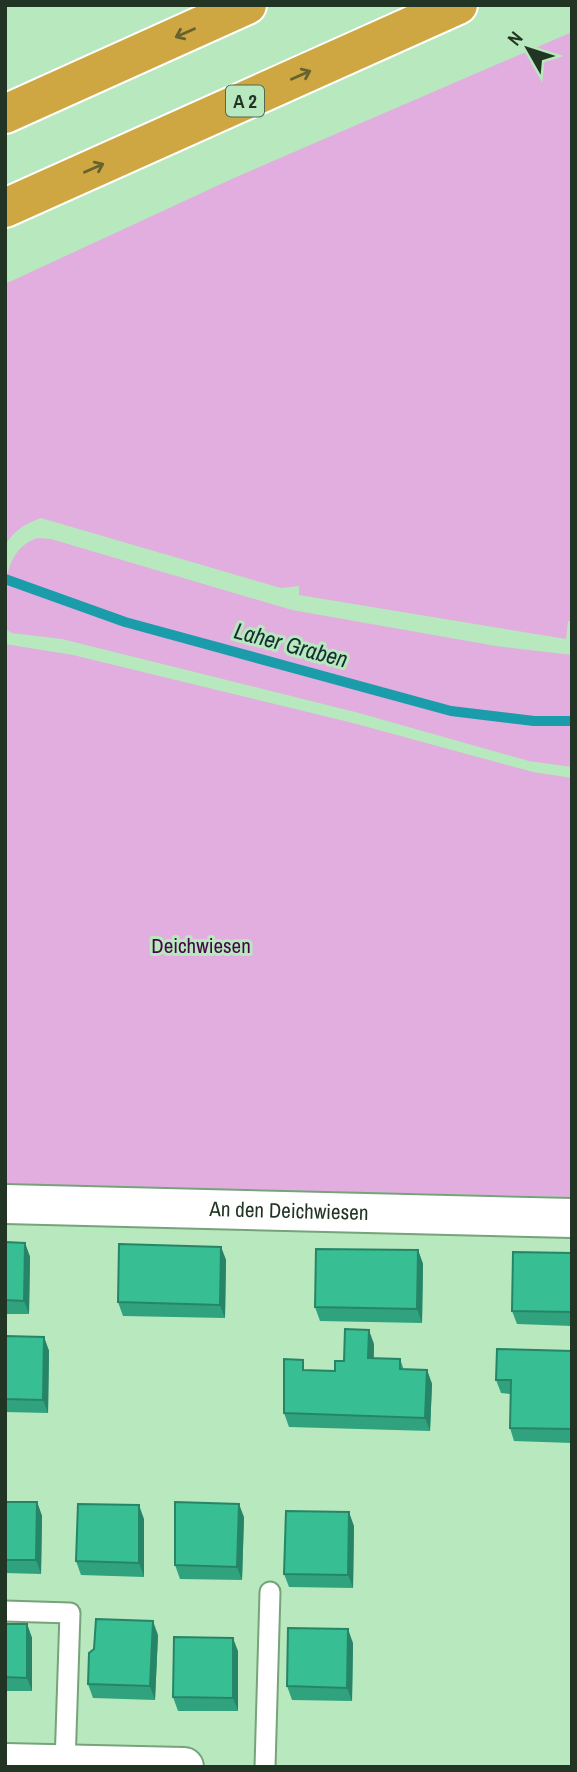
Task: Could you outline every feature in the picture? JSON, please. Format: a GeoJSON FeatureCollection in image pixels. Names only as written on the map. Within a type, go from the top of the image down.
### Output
{"type":"FeatureCollection","features":[{"type":"Feature","properties":{"kind":"highway"},"geometry":{"type":"LineString","coordinates":[[5,114],[247,5]]}},
{"type":"Feature","properties":{"kind":"highway","name":"A 2"},"geometry":{"type":"LineString","coordinates":[[5,208],[458,5]]}},
{"type":"Feature","properties":{"kind":"street","name":"An den Deichwiesen"},"geometry":{"type":"LineString","coordinates":[[5,1204],[572,1218]]}},
{"type":"Feature","properties":{"kind":"street"},"geometry":{"type":"LineString","coordinates":[[5,1763],[184,1767]]}},
{"type":"Feature","properties":{"kind":"lane"},"geometry":{"type":"LineString","coordinates":[[265,1767],[270,1592]]}},
{"type":"Feature","properties":{"kind":"lane"},"geometry":{"type":"LineString","coordinates":[[5,1611],[70,1613],[65,1764]]}},
{"type":"Feature","properties":{"kind":"green space"},"geometry":{"type":"Polygon","coordinates":[[[572,32],[572,621],[568,621],[566,639],[299,595],[299,586],[281,588],[41,518],[20,528],[5,545],[5,284],[234,178],[572,32]]]}},
{"type":"Feature","properties":{"kind":"green space"},"geometry":{"type":"Polygon","coordinates":[[[37,538],[51,539],[292,610],[496,646],[572,655],[572,767],[529,761],[359,713],[62,639],[12,633],[5,629],[7,576],[16,553],[37,538]]]}},
{"type":"Feature","properties":{"kind":"green space","name":"Deichwiesen"},"geometry":{"type":"Polygon","coordinates":[[[5,644],[73,655],[349,722],[533,772],[572,778],[572,1197],[5,1184],[5,644]]]}},
{"type":"Feature","properties":{"kind":"building"},"geometry":{"type":"Polygon","coordinates":[[[5,1242],[25,1243],[24,1301],[5,1300],[5,1242]]]}},
{"type":"Feature","properties":{"kind":"building"},"geometry":{"type":"Polygon","coordinates":[[[119,1244],[221,1247],[220,1305],[118,1302],[119,1244]]]}},
{"type":"Feature","properties":{"kind":"building"},"geometry":{"type":"Polygon","coordinates":[[[316,1249],[418,1250],[417,1309],[315,1307],[316,1249]]]}},
{"type":"Feature","properties":{"kind":"building"},"geometry":{"type":"Polygon","coordinates":[[[513,1252],[572,1253],[572,1312],[512,1311],[513,1252]]]}},
{"type":"Feature","properties":{"kind":"building"},"geometry":{"type":"Polygon","coordinates":[[[345,1329],[369,1330],[368,1358],[400,1359],[400,1369],[427,1370],[425,1418],[284,1413],[284,1359],[303,1360],[303,1370],[335,1371],[335,1361],[344,1361],[345,1329]]]}},
{"type":"Feature","properties":{"kind":"building"},"geometry":{"type":"Polygon","coordinates":[[[5,1336],[44,1337],[43,1400],[5,1399],[5,1336]]]}},
{"type":"Feature","properties":{"kind":"building"},"geometry":{"type":"Polygon","coordinates":[[[497,1349],[572,1351],[572,1429],[510,1428],[511,1380],[496,1380],[497,1349]]]}},
{"type":"Feature","properties":{"kind":"building"},"geometry":{"type":"Polygon","coordinates":[[[5,1502],[37,1502],[36,1560],[5,1560],[5,1502]]]}},
{"type":"Feature","properties":{"kind":"building"},"geometry":{"type":"Polygon","coordinates":[[[175,1502],[239,1504],[237,1567],[175,1565],[175,1502]]]}},
{"type":"Feature","properties":{"kind":"building"},"geometry":{"type":"Polygon","coordinates":[[[78,1504],[139,1505],[139,1563],[76,1561],[78,1504]]]}},
{"type":"Feature","properties":{"kind":"building"},"geometry":{"type":"Polygon","coordinates":[[[286,1511],[349,1512],[348,1575],[284,1574],[286,1511]]]}},
{"type":"Feature","properties":{"kind":"building"},"geometry":{"type":"Polygon","coordinates":[[[96,1619],[153,1621],[150,1686],[88,1684],[89,1653],[94,1649],[96,1619]]]}},
{"type":"Feature","properties":{"kind":"building"},"geometry":{"type":"Polygon","coordinates":[[[5,1624],[27,1624],[27,1678],[5,1677],[5,1624]]]}},
{"type":"Feature","properties":{"kind":"building"},"geometry":{"type":"Polygon","coordinates":[[[288,1628],[348,1629],[347,1688],[287,1686],[288,1628]]]}},
{"type":"Feature","properties":{"kind":"building"},"geometry":{"type":"Polygon","coordinates":[[[174,1637],[233,1638],[233,1698],[173,1697],[174,1637]]]}},
{"type":"Feature","properties":{"kind":"waterway","name":"Laher Graben"},"geometry":{"type":"LineString","coordinates":[[5,579],[125,622],[451,711],[534,721],[572,721]]}}]}
